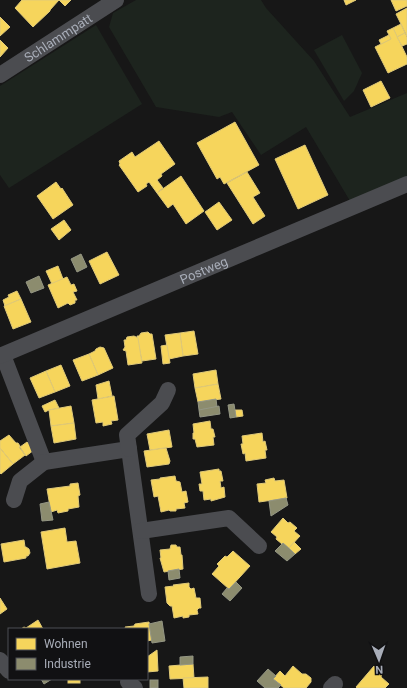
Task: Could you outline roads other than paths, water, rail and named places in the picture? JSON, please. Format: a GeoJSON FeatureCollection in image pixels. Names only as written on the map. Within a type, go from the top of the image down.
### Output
{"type":"FeatureCollection","features":[{"type":"Feature","properties":{"kind":"street","name":"Schlammpatt"},"geometry":{"type":"LineString","coordinates":[[0,75],[116,0]]}},
{"type":"Feature","properties":{"kind":"street","name":"Postweg"},"geometry":{"type":"LineString","coordinates":[[1,356],[407,184]]}},
{"type":"Feature","properties":{"kind":"street"},"geometry":{"type":"LineString","coordinates":[[1,356],[44,462]]}},
{"type":"Feature","properties":{"kind":"street"},"geometry":{"type":"LineString","coordinates":[[149,594],[127,435],[162,404],[168,390]]}},
{"type":"Feature","properties":{"kind":"street"},"geometry":{"type":"LineString","coordinates":[[14,500],[20,481],[44,462],[129,449]]}},
{"type":"Feature","properties":{"kind":"street"},"geometry":{"type":"LineString","coordinates":[[141,531],[229,518],[259,546]]}},
{"type":"Feature","properties":{"kind":"street"},"geometry":{"type":"LineString","coordinates":[[0,660],[8,669]]}}]}
